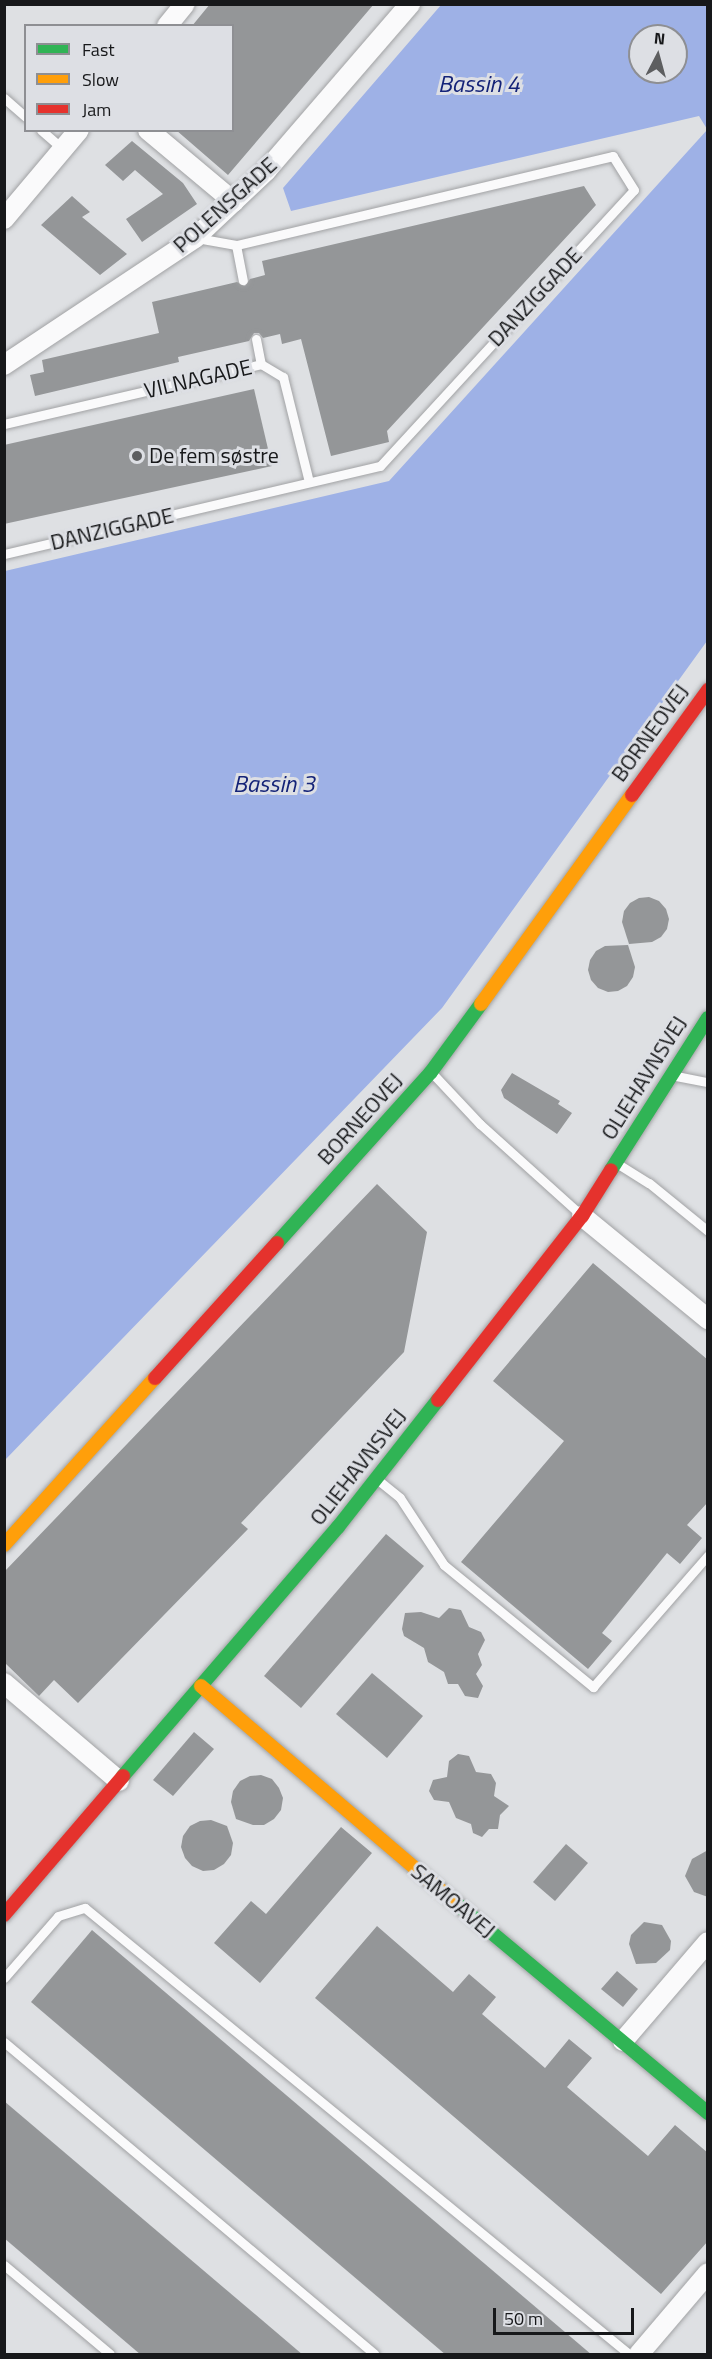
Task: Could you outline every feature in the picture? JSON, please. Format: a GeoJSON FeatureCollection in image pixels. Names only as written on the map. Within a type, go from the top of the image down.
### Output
{"type":"FeatureCollection","features":[{"type":"Feature","properties":{"kind":"street"},"geometry":{"type":"LineString","coordinates":[[169,24],[185,4]]}},
{"type":"Feature","properties":{"kind":"street","name":"POLENSGADE"},"geometry":{"type":"LineString","coordinates":[[4,365],[195,238],[266,171],[410,4]]}},
{"type":"Feature","properties":{"kind":"street"},"geometry":{"type":"LineString","coordinates":[[4,219],[77,132]]}},
{"type":"Feature","properties":{"kind":"street"},"geometry":{"type":"LineString","coordinates":[[150,132],[234,202]]}},
{"type":"Feature","properties":{"kind":"street","name":"BORNEOVEJ"},"geometry":{"type":"LineString","coordinates":[[4,1545],[431,1072],[708,690]]}},
{"type":"Feature","properties":{"kind":"street","name":"OLIEHAVNSVEJ"},"geometry":{"type":"LineString","coordinates":[[4,1914],[338,1527],[376,1479],[582,1216],[708,1018]]}},
{"type":"Feature","properties":{"kind":"street"},"geometry":{"type":"LineString","coordinates":[[582,1216],[708,1319]]}},
{"type":"Feature","properties":{"kind":"street"},"geometry":{"type":"LineString","coordinates":[[4,1683],[119,1781]]}},
{"type":"Feature","properties":{"kind":"street","name":"SAMOAVEJ"},"geometry":{"type":"LineString","coordinates":[[201,1686],[389,1847],[708,2113]]}},
{"type":"Feature","properties":{"kind":"street"},"geometry":{"type":"LineString","coordinates":[[622,2042],[708,1942]]}},
{"type":"Feature","properties":{"kind":"street"},"geometry":{"type":"LineString","coordinates":[[639,2355],[708,2273]]}},
{"type":"Feature","properties":{"kind":"lane"},"geometry":{"type":"LineString","coordinates":[[4,98],[24,115]]}},
{"type":"Feature","properties":{"kind":"lane"},"geometry":{"type":"LineString","coordinates":[[43,132],[63,149]]}},
{"type":"Feature","properties":{"kind":"lane","name":"DANZIGGADE"},"geometry":{"type":"LineString","coordinates":[[4,554],[380,466],[634,190],[613,156],[236,245],[195,238]]}},
{"type":"Feature","properties":{"kind":"lane"},"geometry":{"type":"LineString","coordinates":[[236,245],[243,280]]}},
{"type":"Feature","properties":{"kind":"lane"},"geometry":{"type":"LineString","coordinates":[[256,339],[261,364]]}},
{"type":"Feature","properties":{"kind":"lane","name":"VILNAGADE"},"geometry":{"type":"LineString","coordinates":[[4,424],[261,364],[283,378],[309,482]]}},
{"type":"Feature","properties":{"kind":"lane"},"geometry":{"type":"LineString","coordinates":[[431,1072],[480,1124],[582,1216]]}},
{"type":"Feature","properties":{"kind":"lane"},"geometry":{"type":"LineString","coordinates":[[671,1076],[708,1082]]}},
{"type":"Feature","properties":{"kind":"lane"},"geometry":{"type":"LineString","coordinates":[[616,1162],[649,1183],[708,1231]]}},
{"type":"Feature","properties":{"kind":"lane"},"geometry":{"type":"LineString","coordinates":[[376,1479],[400,1498],[444,1565],[593,1687],[708,1555]]}},
{"type":"Feature","properties":{"kind":"lane"},"geometry":{"type":"LineString","coordinates":[[4,1978],[58,1916],[85,1908],[628,2355]]}},
{"type":"Feature","properties":{"kind":"lane"},"geometry":{"type":"LineString","coordinates":[[4,2042],[374,2355]]}},
{"type":"Feature","properties":{"kind":"lane"},"geometry":{"type":"LineString","coordinates":[[4,2265],[110,2355]]}},
{"type":"Feature","properties":{"kind":"water","name":"Bassin 4"},"geometry":{"type":"Polygon","coordinates":[[[441,5],[707,5],[707,129],[699,116],[291,211],[283,188],[441,5]]]}},
{"type":"Feature","properties":{"kind":"water","name":"Bassin 3"},"geometry":{"type":"Polygon","coordinates":[[[707,130],[707,641],[442,1008],[5,1460],[5,571],[389,481],[707,130]]]}},
{"type":"Feature","properties":{"kind":"building"},"geometry":{"type":"Polygon","coordinates":[[[210,4],[374,4],[228,175],[178,132],[234,132],[234,24],[194,24],[210,4]]]}},
{"type":"Feature","properties":{"kind":"building"},"geometry":{"type":"Polygon","coordinates":[[[132,141],[183,183],[197,204],[142,242],[126,219],[163,194],[135,170],[123,181],[105,165],[132,141]]]}},
{"type":"Feature","properties":{"kind":"building"},"geometry":{"type":"Polygon","coordinates":[[[584,186],[596,205],[387,431],[389,442],[331,456],[301,339],[282,344],[280,334],[263,338],[259,333],[254,333],[249,341],[178,357],[179,362],[35,396],[30,375],[44,372],[42,360],[159,333],[152,302],[237,282],[245,286],[250,279],[265,275],[262,261],[584,186]]]}},
{"type":"Feature","properties":{"kind":"building"},"geometry":{"type":"Polygon","coordinates":[[[72,196],[90,212],[82,217],[127,254],[100,275],[41,225],[72,196]]]}},
{"type":"Feature","properties":{"kind":"building","name":"De fem søstre"},"geometry":{"type":"Polygon","coordinates":[[[254,389],[272,466],[4,524],[4,445],[254,389]]]}},
{"type":"Feature","properties":{"kind":"building"},"geometry":{"type":"Polygon","coordinates":[[[649,897],[659,901],[666,909],[669,919],[667,929],[661,937],[652,942],[629,944],[622,922],[624,911],[630,903],[639,898],[649,897]]]}},
{"type":"Feature","properties":{"kind":"building"},"geometry":{"type":"Polygon","coordinates":[[[628,945],[635,967],[633,977],[627,986],[618,991],[608,992],[598,988],[591,980],[588,970],[590,960],[596,951],[605,946],[628,945]]]}},
{"type":"Feature","properties":{"kind":"building"},"geometry":{"type":"Polygon","coordinates":[[[512,1073],[560,1101],[558,1104],[572,1113],[557,1134],[504,1098],[501,1090],[512,1073]]]}},
{"type":"Feature","properties":{"kind":"building"},"geometry":{"type":"Polygon","coordinates":[[[377,1184],[427,1232],[404,1352],[241,1523],[248,1529],[78,1703],[54,1680],[39,1696],[4,1662],[4,1572],[377,1184]]]}},
{"type":"Feature","properties":{"kind":"building"},"geometry":{"type":"Polygon","coordinates":[[[593,1263],[708,1360],[708,1502],[687,1525],[702,1538],[680,1564],[667,1553],[602,1633],[612,1641],[588,1669],[461,1562],[564,1441],[493,1381],[593,1263]]]}},
{"type":"Feature","properties":{"kind":"building"},"geometry":{"type":"Polygon","coordinates":[[[386,1534],[424,1566],[301,1708],[264,1676],[386,1534]]]}},
{"type":"Feature","properties":{"kind":"building"},"geometry":{"type":"Polygon","coordinates":[[[449,1608],[461,1610],[469,1627],[481,1632],[485,1640],[478,1654],[482,1665],[476,1674],[483,1686],[478,1698],[465,1696],[458,1684],[448,1684],[444,1672],[428,1662],[424,1648],[404,1636],[402,1629],[405,1613],[421,1612],[439,1618],[449,1608]]]}},
{"type":"Feature","properties":{"kind":"building"},"geometry":{"type":"Polygon","coordinates":[[[372,1673],[423,1716],[387,1758],[336,1714],[372,1673]]]}},
{"type":"Feature","properties":{"kind":"building"},"geometry":{"type":"Polygon","coordinates":[[[194,1732],[214,1749],[173,1796],[153,1780],[194,1732]]]}},
{"type":"Feature","properties":{"kind":"building"},"geometry":{"type":"Polygon","coordinates":[[[458,1754],[469,1756],[476,1772],[491,1774],[496,1783],[494,1796],[509,1806],[500,1815],[498,1829],[489,1829],[482,1837],[473,1833],[471,1824],[456,1818],[449,1802],[434,1800],[429,1791],[433,1780],[447,1777],[449,1761],[458,1754]]]}},
{"type":"Feature","properties":{"kind":"building"},"geometry":{"type":"Polygon","coordinates":[[[261,1775],[272,1779],[283,1798],[281,1810],[274,1819],[264,1825],[253,1825],[236,1819],[231,1802],[233,1791],[240,1781],[250,1776],[261,1775]]]}},
{"type":"Feature","properties":{"kind":"building"},"geometry":{"type":"Polygon","coordinates":[[[211,1820],[227,1826],[233,1843],[231,1855],[224,1864],[214,1870],[203,1871],[192,1866],[185,1858],[181,1847],[183,1836],[190,1826],[200,1821],[211,1820]]]}},
{"type":"Feature","properties":{"kind":"building"},"geometry":{"type":"Polygon","coordinates":[[[341,1827],[372,1853],[260,1983],[214,1943],[251,1901],[266,1914],[341,1827]]]}},
{"type":"Feature","properties":{"kind":"building"},"geometry":{"type":"Polygon","coordinates":[[[566,1844],[588,1863],[555,1901],[533,1882],[566,1844]]]}},
{"type":"Feature","properties":{"kind":"building"},"geometry":{"type":"Polygon","coordinates":[[[708,1850],[708,1897],[694,1892],[685,1876],[692,1859],[708,1850]]]}},
{"type":"Feature","properties":{"kind":"building"},"geometry":{"type":"Polygon","coordinates":[[[644,1922],[662,1925],[671,1941],[670,1950],[656,1963],[636,1964],[629,1944],[631,1935],[644,1922]]]}},
{"type":"Feature","properties":{"kind":"building"},"geometry":{"type":"Polygon","coordinates":[[[377,1926],[453,1992],[469,1974],[496,1997],[482,2014],[545,2068],[569,2039],[592,2058],[567,2087],[648,2156],[675,2125],[708,2153],[708,2241],[661,2294],[315,1998],[377,1926]]]}},
{"type":"Feature","properties":{"kind":"building"},"geometry":{"type":"Polygon","coordinates":[[[92,1930],[592,2355],[446,2355],[31,2002],[92,1930]]]}},
{"type":"Feature","properties":{"kind":"building"},"geometry":{"type":"Polygon","coordinates":[[[617,1971],[638,1989],[623,2007],[601,1989],[617,1971]]]}},
{"type":"Feature","properties":{"kind":"building"},"geometry":{"type":"Polygon","coordinates":[[[4,2101],[303,2355],[141,2355],[4,2238],[4,2101]]]}},
{"type":"Feature","properties":{"kind":"traffic: fast"},"geometry":{"type":"LineString","coordinates":[[277,1243],[431,1072],[481,1004]]}},
{"type":"Feature","properties":{"kind":"traffic: fast"},"geometry":{"type":"LineString","coordinates":[[611,1170],[708,1018]]}},
{"type":"Feature","properties":{"kind":"traffic: fast"},"geometry":{"type":"LineString","coordinates":[[123,1776],[338,1527],[438,1400]]}},
{"type":"Feature","properties":{"kind":"traffic: fast"},"geometry":{"type":"LineString","coordinates":[[450,1898],[708,2113]]}},
{"type":"Feature","properties":{"kind":"traffic: slow"},"geometry":{"type":"LineString","coordinates":[[481,1004],[632,795]]}},
{"type":"Feature","properties":{"kind":"traffic: slow"},"geometry":{"type":"LineString","coordinates":[[4,1545],[155,1378]]}},
{"type":"Feature","properties":{"kind":"traffic: slow"},"geometry":{"type":"LineString","coordinates":[[201,1686],[450,1898]]}},
{"type":"Feature","properties":{"kind":"traffic: jam"},"geometry":{"type":"LineString","coordinates":[[632,795],[708,690]]}},
{"type":"Feature","properties":{"kind":"traffic: jam"},"geometry":{"type":"LineString","coordinates":[[438,1400],[582,1216],[611,1170]]}},
{"type":"Feature","properties":{"kind":"traffic: jam"},"geometry":{"type":"LineString","coordinates":[[155,1378],[277,1243]]}},
{"type":"Feature","properties":{"kind":"traffic: jam"},"geometry":{"type":"LineString","coordinates":[[4,1915],[123,1776]]}},
{"type":"Feature","properties":{"kind":"place","name":"De fem søstre"},"geometry":{"type":"Point","coordinates":[137,456]}}]}
